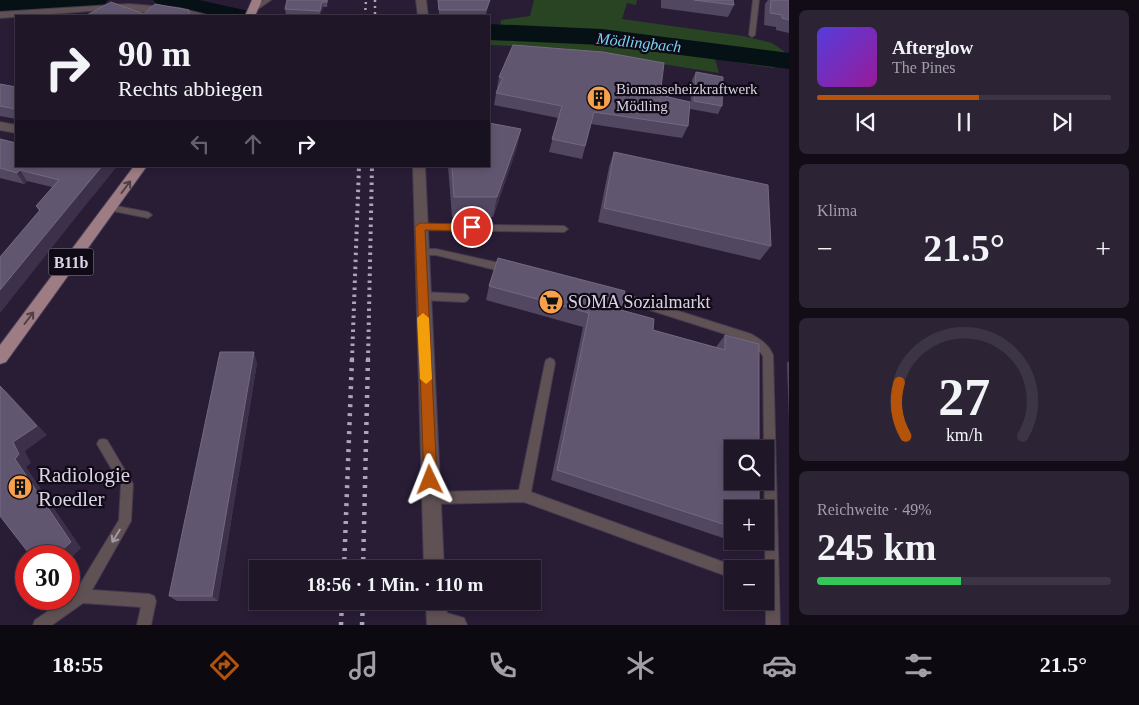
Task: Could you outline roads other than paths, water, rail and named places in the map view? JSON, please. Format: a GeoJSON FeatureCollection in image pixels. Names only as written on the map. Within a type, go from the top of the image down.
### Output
{"type":"FeatureCollection","features":[{"type":"Feature","properties":{"kind":"main road","name":"B11b"},"geometry":{"type":"LineString","coordinates":[[0,357],[141,167]]}},
{"type":"Feature","properties":{"kind":"street"},"geometry":{"type":"LineString","coordinates":[[421,0],[423,15]]}},
{"type":"Feature","properties":{"kind":"street"},"geometry":{"type":"LineString","coordinates":[[0,14],[112,5],[152,6],[180,14],[193,15]]}},
{"type":"Feature","properties":{"kind":"street"},"geometry":{"type":"LineString","coordinates":[[0,126],[15,129]]}},
{"type":"Feature","properties":{"kind":"street"},"geometry":{"type":"LineString","coordinates":[[419,167],[422,296],[434,560]]}},
{"type":"Feature","properties":{"kind":"street"},"geometry":{"type":"LineString","coordinates":[[437,616],[457,625]]}},
{"type":"Feature","properties":{"kind":"lane"},"geometry":{"type":"LineString","coordinates":[[254,9],[268,0]]}},
{"type":"Feature","properties":{"kind":"lane"},"geometry":{"type":"LineString","coordinates":[[752,35],[756,0]]}},
{"type":"Feature","properties":{"kind":"lane"},"geometry":{"type":"LineString","coordinates":[[110,208],[148,215]]}},
{"type":"Feature","properties":{"kind":"lane"},"geometry":{"type":"LineString","coordinates":[[420,227],[564,229]]}},
{"type":"Feature","properties":{"kind":"lane"},"geometry":{"type":"LineString","coordinates":[[421,252],[436,252],[517,271]]}},
{"type":"Feature","properties":{"kind":"lane"},"geometry":{"type":"LineString","coordinates":[[600,290],[747,337],[766,350],[768,355],[769,560]]}},
{"type":"Feature","properties":{"kind":"lane"},"geometry":{"type":"LineString","coordinates":[[422,296],[464,298]]}},
{"type":"Feature","properties":{"kind":"lane"},"geometry":{"type":"LineString","coordinates":[[524,496],[550,362]]}},
{"type":"Feature","properties":{"kind":"lane"},"geometry":{"type":"LineString","coordinates":[[40,625],[81,596],[125,521],[126,484],[103,444]]}},
{"type":"Feature","properties":{"kind":"lane"},"geometry":{"type":"LineString","coordinates":[[431,498],[524,496],[724,569]]}},
{"type":"Feature","properties":{"kind":"lane"},"geometry":{"type":"LineString","coordinates":[[81,596],[149,601],[144,625]]}},
{"type":"Feature","properties":{"kind":"lane"},"geometry":{"type":"LineString","coordinates":[[772,610],[773,625]]}},
{"type":"Feature","properties":{"kind":"waterway","name":"Mödlingbach"},"geometry":{"type":"LineString","coordinates":[[0,5],[96,0]]}},
{"type":"Feature","properties":{"kind":"waterway","name":"Mödlingbach"},"geometry":{"type":"LineString","coordinates":[[165,0],[235,15]]}},
{"type":"Feature","properties":{"kind":"waterway","name":"Mödlingbach"},"geometry":{"type":"LineString","coordinates":[[490,32],[527,32],[602,37],[677,45],[789,61]]}},
{"type":"Feature","properties":{"kind":"railway"},"geometry":{"type":"LineString","coordinates":[[365,15],[366,0]]}},
{"type":"Feature","properties":{"kind":"railway"},"geometry":{"type":"LineString","coordinates":[[375,0],[375,15]]}},
{"type":"Feature","properties":{"kind":"railway"},"geometry":{"type":"LineString","coordinates":[[352,360],[359,167]]}},
{"type":"Feature","properties":{"kind":"railway"},"geometry":{"type":"LineString","coordinates":[[368,360],[372,167]]}},
{"type":"Feature","properties":{"kind":"railway"},"geometry":{"type":"LineString","coordinates":[[344,560],[352,358]]}},
{"type":"Feature","properties":{"kind":"railway"},"geometry":{"type":"LineString","coordinates":[[363,560],[368,358]]}},
{"type":"Feature","properties":{"kind":"railway"},"geometry":{"type":"LineString","coordinates":[[341,625],[342,610]]}},
{"type":"Feature","properties":{"kind":"railway"},"geometry":{"type":"LineString","coordinates":[[362,625],[363,610]]}},
{"type":"Feature","properties":{"kind":"place","name":"Biomasseheizkraftwerk Mödling"},"geometry":{"type":"Point","coordinates":[599,98]}},
{"type":"Feature","properties":{"kind":"place","name":"SOMA Sozialmarkt"},"geometry":{"type":"Point","coordinates":[551,302]}},
{"type":"Feature","properties":{"kind":"place","name":"Radiologie Roedler"},"geometry":{"type":"Point","coordinates":[20,487]}}]}
